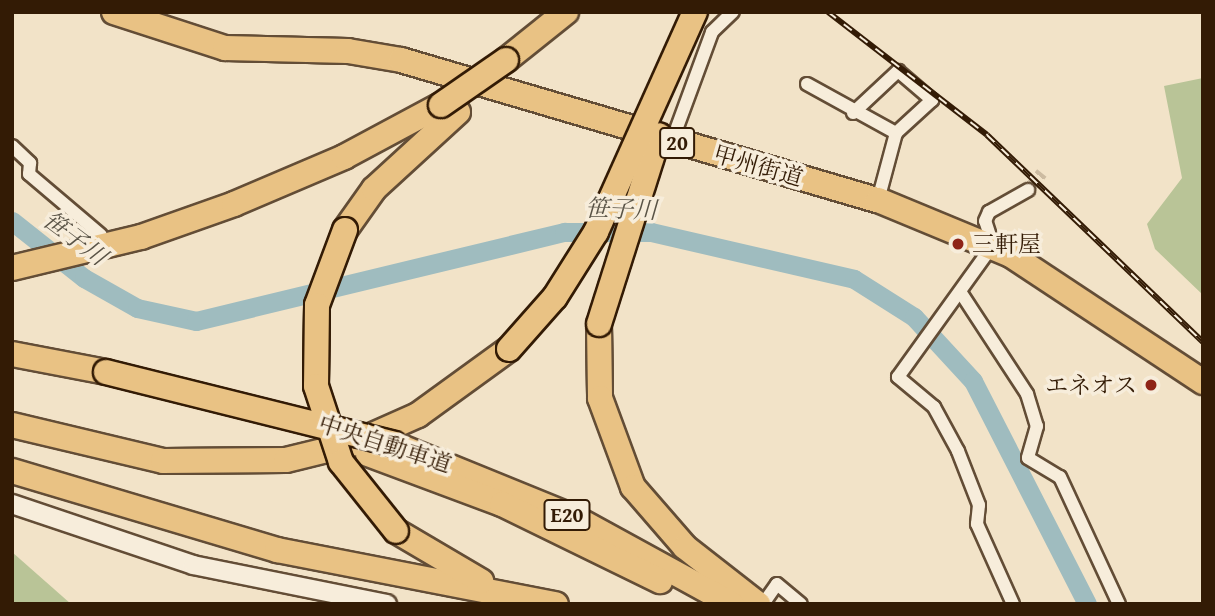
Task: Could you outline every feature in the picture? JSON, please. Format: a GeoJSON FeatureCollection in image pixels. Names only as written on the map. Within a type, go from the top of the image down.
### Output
{"type":"FeatureCollection","features":[{"type":"Feature","properties":{"kind":"highway","name":"甲州街道"},"geometry":{"type":"LineString","coordinates":[[114,12],[225,48],[348,51],[401,60],[672,142],[878,200],[993,245],[1203,382]]}},
{"type":"Feature","properties":{"kind":"highway"},"geometry":{"type":"LineString","coordinates":[[511,62],[566,12]]}},
{"type":"Feature","properties":{"kind":"highway"},"geometry":{"type":"LineString","coordinates":[[570,604],[474,579],[396,531],[341,462],[316,386],[317,306],[345,230],[374,189],[449,108],[573,12]]}},
{"type":"Feature","properties":{"kind":"highway"},"geometry":{"type":"LineString","coordinates":[[12,433],[163,461],[245,465],[355,443],[450,397],[509,349],[555,297],[596,232],[695,12]]}},
{"type":"Feature","properties":{"kind":"highway"},"geometry":{"type":"LineString","coordinates":[[702,12],[614,261],[599,324],[600,398],[633,487],[685,547],[764,599]]}},
{"type":"Feature","properties":{"kind":"highway"},"geometry":{"type":"LineString","coordinates":[[12,268],[141,236],[286,184],[449,108]]}},
{"type":"Feature","properties":{"kind":"highway","name":"中央自動車道"},"geometry":{"type":"LineString","coordinates":[[12,354],[368,454],[502,504],[700,604]]}},
{"type":"Feature","properties":{"kind":"highway","name":"中央自動車道"},"geometry":{"type":"LineString","coordinates":[[12,370],[104,379],[394,444],[573,517],[732,604]]}},
{"type":"Feature","properties":{"kind":"highway"},"geometry":{"type":"LineString","coordinates":[[12,425],[163,461]]}},
{"type":"Feature","properties":{"kind":"highway"},"geometry":{"type":"LineString","coordinates":[[12,471],[290,553],[556,604]]}},
{"type":"Feature","properties":{"kind":"street"},"geometry":{"type":"LineString","coordinates":[[672,142],[712,32],[733,12]]}},
{"type":"Feature","properties":{"kind":"street"},"geometry":{"type":"LineString","coordinates":[[853,113],[898,71],[932,100],[896,133],[878,200]]}},
{"type":"Feature","properties":{"kind":"street"},"geometry":{"type":"LineString","coordinates":[[807,84],[853,113],[896,133]]}},
{"type":"Feature","properties":{"kind":"street"},"geometry":{"type":"LineString","coordinates":[[12,146],[30,163],[29,174],[101,235]]}},
{"type":"Feature","properties":{"kind":"street"},"geometry":{"type":"LineString","coordinates":[[1013,604],[977,524],[979,505],[958,451],[934,407],[898,377],[993,245],[985,220],[989,212],[1028,190]]}},
{"type":"Feature","properties":{"kind":"street"},"geometry":{"type":"LineString","coordinates":[[961,293],[1027,394],[1037,426],[1028,458],[1060,477],[1119,604]]}},
{"type":"Feature","properties":{"kind":"street"},"geometry":{"type":"LineString","coordinates":[[12,504],[192,565],[387,604]]}},
{"type":"Feature","properties":{"kind":"street"},"geometry":{"type":"LineString","coordinates":[[764,599],[786,587],[801,604]]}},
{"type":"Feature","properties":{"kind":"green space"},"geometry":{"type":"Polygon","coordinates":[[[1203,78],[1203,295],[1155,249],[1147,224],[1182,178],[1164,86],[1203,78]]]}},
{"type":"Feature","properties":{"kind":"green space"},"geometry":{"type":"Polygon","coordinates":[[[12,552],[71,604],[12,604],[12,552]]]}},
{"type":"Feature","properties":{"kind":"waterway","name":"笹子川"},"geometry":{"type":"LineString","coordinates":[[12,221],[84,278],[137,308],[196,321],[564,232],[651,232],[854,279],[914,317],[973,381],[1087,604]]}},
{"type":"Feature","properties":{"kind":"tunnel"},"geometry":{"type":"LineString","coordinates":[[1028,190],[1042,173]]}},
{"type":"Feature","properties":{"kind":"railway"},"geometry":{"type":"LineString","coordinates":[[828,12],[987,135],[1203,342]]}},
{"type":"Feature","properties":{"kind":"place","name":"三軒屋"},"geometry":{"type":"Point","coordinates":[958,244]}},
{"type":"Feature","properties":{"kind":"place","name":"エネオス"},"geometry":{"type":"Point","coordinates":[1151,385]}}]}
